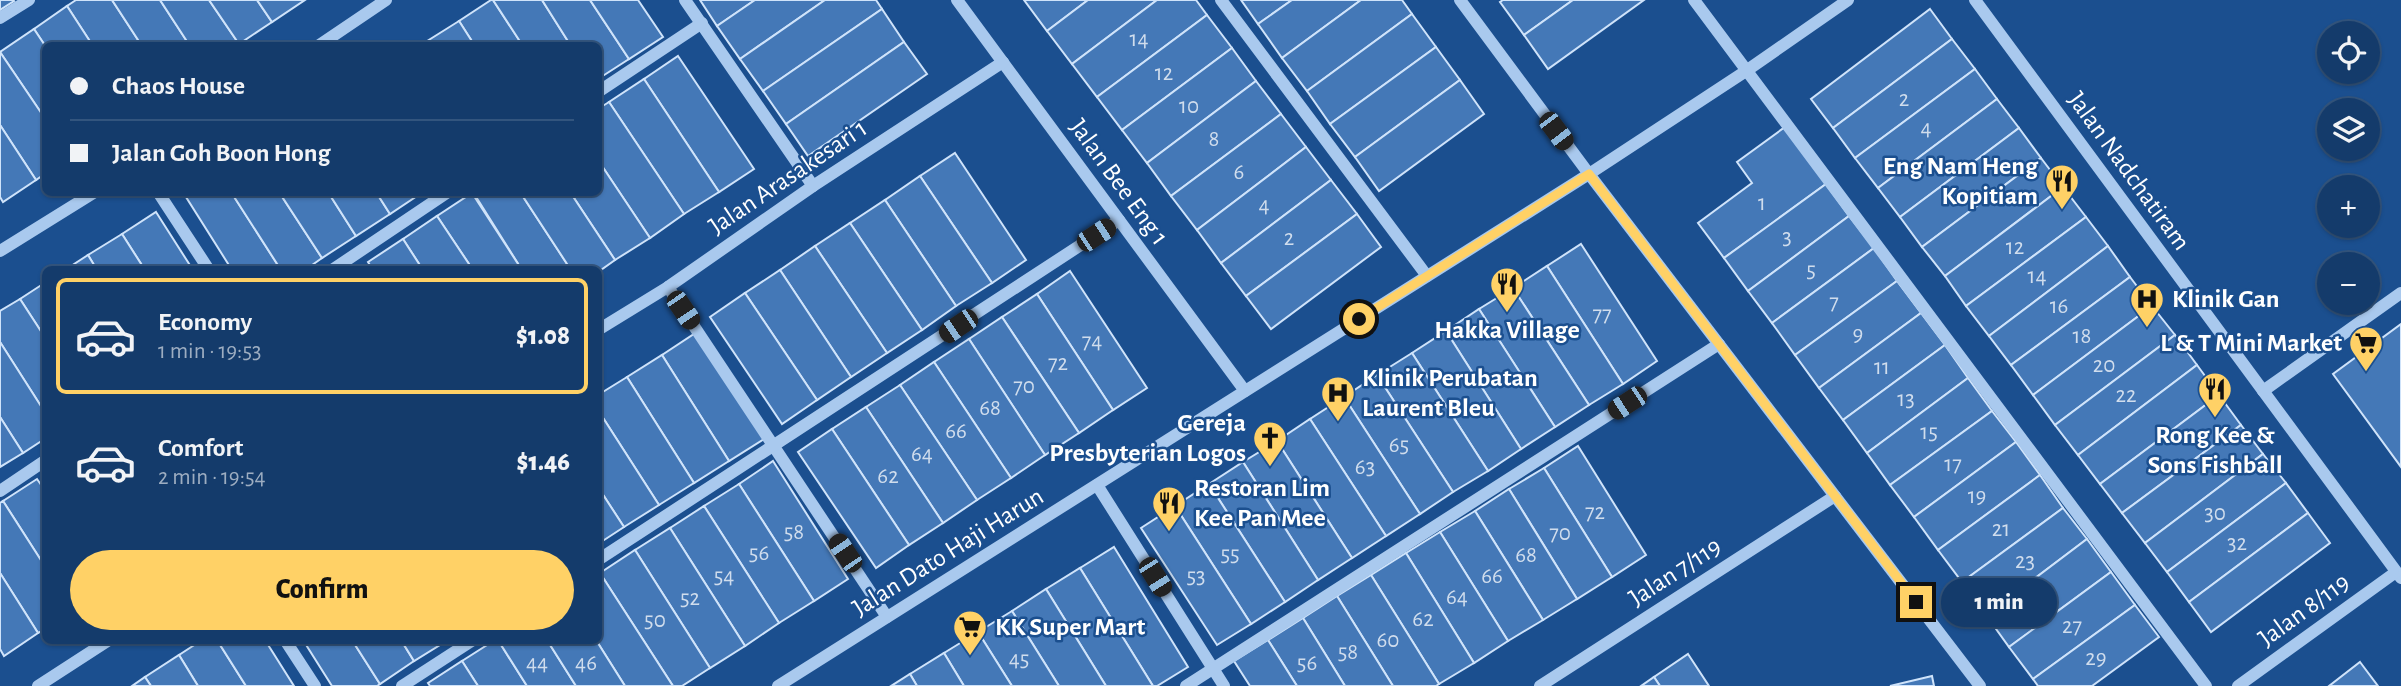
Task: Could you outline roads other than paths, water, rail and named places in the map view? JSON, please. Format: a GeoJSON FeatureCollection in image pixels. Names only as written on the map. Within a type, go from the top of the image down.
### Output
{"type":"FeatureCollection","features":[{"type":"Feature","properties":{"kind":"street"},"geometry":{"type":"LineString","coordinates":[[0,18],[29,0]]}},
{"type":"Feature","properties":{"kind":"street"},"geometry":{"type":"LineString","coordinates":[[685,0],[813,186]]}},
{"type":"Feature","properties":{"kind":"street","name":"Jalan Bee Eng 1"},"geometry":{"type":"LineString","coordinates":[[957,0],[1245,391]]}},
{"type":"Feature","properties":{"kind":"street"},"geometry":{"type":"LineString","coordinates":[[1221,0],[1427,276]]}},
{"type":"Feature","properties":{"kind":"street"},"geometry":{"type":"LineString","coordinates":[[1460,0],[1589,174],[1980,686]]}},
{"type":"Feature","properties":{"kind":"street"},"geometry":{"type":"LineString","coordinates":[[1694,0],[2206,686]]}},
{"type":"Feature","properties":{"kind":"street","name":"Jalan Dato Haji Harun"},"geometry":{"type":"LineString","coordinates":[[778,686],[1589,174],[1848,0]]}},
{"type":"Feature","properties":{"kind":"street","name":"Jalan Nadchatiram"},"geometry":{"type":"LineString","coordinates":[[1975,0],[2399,575]]}},
{"type":"Feature","properties":{"kind":"street"},"geometry":{"type":"LineString","coordinates":[[323,42],[378,2]]}},
{"type":"Feature","properties":{"kind":"street"},"geometry":{"type":"LineString","coordinates":[[602,89],[702,23]]}},
{"type":"Feature","properties":{"kind":"street","name":"Jalan Arasakesari 1"},"geometry":{"type":"LineString","coordinates":[[602,328],[668,287],[813,186],[1003,62]]}},
{"type":"Feature","properties":{"kind":"street"},"geometry":{"type":"LineString","coordinates":[[2,246],[88,196]]}},
{"type":"Feature","properties":{"kind":"street"},"geometry":{"type":"LineString","coordinates":[[162,196],[206,266]]}},
{"type":"Feature","properties":{"kind":"street"},"geometry":{"type":"LineString","coordinates":[[338,266],[441,196]]}},
{"type":"Feature","properties":{"kind":"street"},"geometry":{"type":"LineString","coordinates":[[602,557],[1119,220]]}},
{"type":"Feature","properties":{"kind":"street"},"geometry":{"type":"LineString","coordinates":[[668,287],[887,617]]}},
{"type":"Feature","properties":{"kind":"street"},"geometry":{"type":"LineString","coordinates":[[2263,391],[2401,293]]}},
{"type":"Feature","properties":{"kind":"street"},"geometry":{"type":"LineString","coordinates":[[1186,686],[1719,344]]}},
{"type":"Feature","properties":{"kind":"street"},"geometry":{"type":"LineString","coordinates":[[0,491],[42,463]]}},
{"type":"Feature","properties":{"kind":"street"},"geometry":{"type":"LineString","coordinates":[[1097,485],[1224,686]]}},
{"type":"Feature","properties":{"kind":"street","name":"Jalan 7/119"},"geometry":{"type":"LineString","coordinates":[[1540,686],[1835,496]]}},
{"type":"Feature","properties":{"kind":"street","name":"Jalan 8/119"},"geometry":{"type":"LineString","coordinates":[[2238,686],[2399,575]]}},
{"type":"Feature","properties":{"kind":"street"},"geometry":{"type":"LineString","coordinates":[[38,686],[103,644]]}},
{"type":"Feature","properties":{"kind":"street"},"geometry":{"type":"LineString","coordinates":[[288,644],[315,686]]}},
{"type":"Feature","properties":{"kind":"street"},"geometry":{"type":"LineString","coordinates":[[402,686],[467,644]]}},
{"type":"Feature","properties":{"kind":"place","name":"Eng Nam Heng Kopitiam"},"geometry":{"type":"Point","coordinates":[2062,211]}},
{"type":"Feature","properties":{"kind":"place","name":"Hakka Village"},"geometry":{"type":"Point","coordinates":[1507,314]}},
{"type":"Feature","properties":{"kind":"place","name":"Klinik Gan"},"geometry":{"type":"Point","coordinates":[2147,329]}},
{"type":"Feature","properties":{"kind":"place","name":"L & T Mini Market"},"geometry":{"type":"Point","coordinates":[2366,373]}},
{"type":"Feature","properties":{"kind":"place","name":"Rong Kee & Sons Fishball"},"geometry":{"type":"Point","coordinates":[2215,419]}},
{"type":"Feature","properties":{"kind":"place","name":"Klinik Perubatan Laurent Bleu"},"geometry":{"type":"Point","coordinates":[1338,423]}},
{"type":"Feature","properties":{"kind":"place","name":"Gereja Presbyterian Logos"},"geometry":{"type":"Point","coordinates":[1270,468]}},
{"type":"Feature","properties":{"kind":"place","name":"Restoran Lim Kee Pan Mee"},"geometry":{"type":"Point","coordinates":[1169,533]}},
{"type":"Feature","properties":{"kind":"place","name":"KK Super Mart"},"geometry":{"type":"Point","coordinates":[970,657]}}]}
